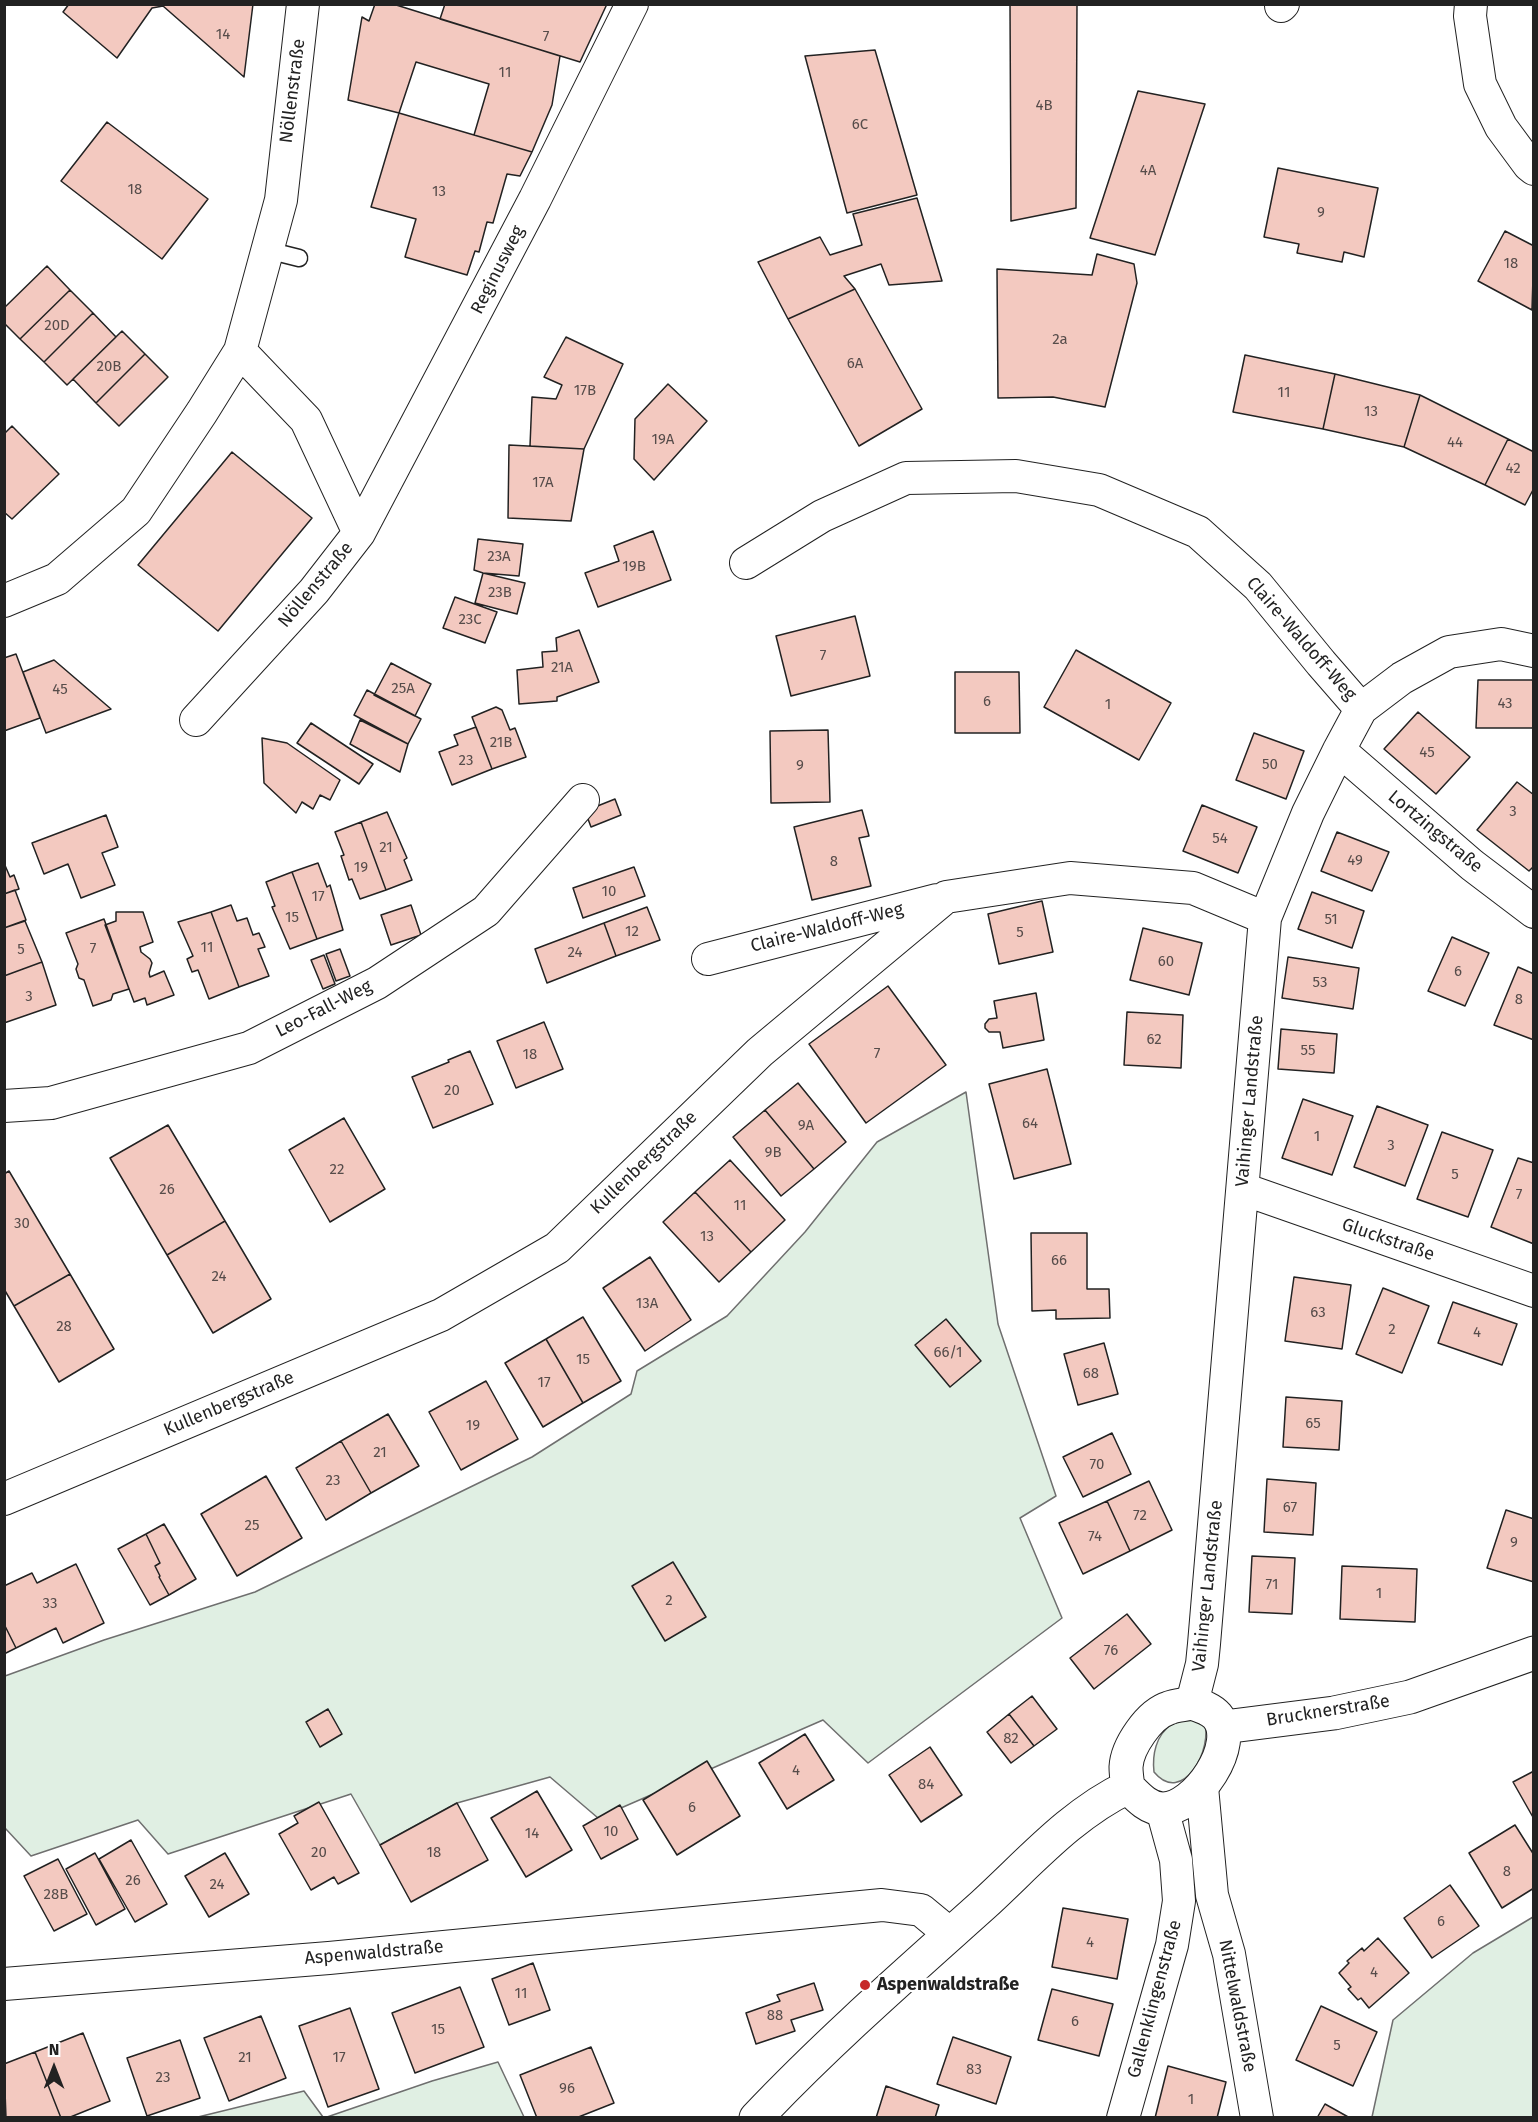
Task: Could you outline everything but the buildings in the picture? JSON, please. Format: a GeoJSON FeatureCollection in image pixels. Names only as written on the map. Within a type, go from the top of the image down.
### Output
{"type":"FeatureCollection","features":[{"type":"Feature","properties":{"kind":"street","name":"Nöllenstraße"},"geometry":{"type":"LineString","coordinates":[[4,601],[57,579],[136,511],[240,351],[281,200],[303,4]]}},
{"type":"Feature","properties":{"kind":"street","name":"Reginusweg"},"geometry":{"type":"LineString","coordinates":[[359,533],[525,219],[632,4]]}},
{"type":"Feature","properties":{"kind":"street"},"geometry":{"type":"LineString","coordinates":[[1471,4],[1470,16],[1480,84],[1501,127],[1533,169]]}},
{"type":"Feature","properties":{"kind":"street","name":"Nöllenstraße"},"geometry":{"type":"LineString","coordinates":[[196,720],[314,591],[359,533],[306,420],[240,351]]}},
{"type":"Feature","properties":{"kind":"street","name":"Claire-Waldoff-Weg"},"geometry":{"type":"LineString","coordinates":[[746,563],[822,516],[906,478],[1016,476],[1099,490],[1198,532],[1258,586],[1361,709]]}},
{"type":"Feature","properties":{"kind":"street","name":"Vaihinger Landstraße"},"geometry":{"type":"LineString","coordinates":[[1192,1703],[1202,1664],[1265,918],[1308,813],[1361,709],[1402,678],[1449,652],[1501,644],[1533,651]]}},
{"type":"Feature","properties":{"kind":"street","name":"Lortzingstraße"},"geometry":{"type":"LineString","coordinates":[[1339,750],[1472,865],[1533,912]]}},
{"type":"Feature","properties":{"kind":"street","name":"Leo-Fall-Weg"},"geometry":{"type":"LineString","coordinates":[[4,1106],[51,1103],[249,1048],[377,983],[486,911],[583,800]]}},
{"type":"Feature","properties":{"kind":"street"},"geometry":{"type":"LineString","coordinates":[[946,897],[1070,878],[1193,888],[1265,918]]}},
{"type":"Feature","properties":{"kind":"street","name":"Claire-Waldoff-Weg"},"geometry":{"type":"LineString","coordinates":[[708,959],[946,897]]}},
{"type":"Feature","properties":{"kind":"street","name":"Kullenbergstraße"},"geometry":{"type":"LineString","coordinates":[[4,1499],[441,1315],[557,1248],[760,1052],[946,897]]}},
{"type":"Feature","properties":{"kind":"street","name":"Gluckstraße"},"geometry":{"type":"LineString","coordinates":[[1243,1189],[1533,1291]]}},
{"type":"Feature","properties":{"kind":"street","name":"Brucknerstraße"},"geometry":{"type":"LineString","coordinates":[[1224,1727],[1334,1713],[1410,1697],[1533,1653]]}},
{"type":"Feature","properties":{"kind":"street"},"geometry":{"type":"LineString","coordinates":[[1192,1703],[1217,1716],[1224,1727],[1217,1764],[1202,1787],[1192,1797],[1162,1809],[1143,1802],[1128,1786],[1126,1766],[1133,1746],[1146,1725],[1157,1713],[1169,1707],[1192,1703]]}},
{"type":"Feature","properties":{"kind":"street"},"geometry":{"type":"LineString","coordinates":[[756,2118],[854,2019],[1076,1819],[1128,1786]]}},
{"type":"Feature","properties":{"kind":"street","name":"Nittelwaldstraße"},"geometry":{"type":"LineString","coordinates":[[1202,1787],[1212,1896],[1229,1954],[1257,2118]]}},
{"type":"Feature","properties":{"kind":"street","name":"Gallenklingenstraße"},"geometry":{"type":"LineString","coordinates":[[1123,2118],[1172,1945],[1179,1901],[1176,1860],[1162,1809]]}},
{"type":"Feature","properties":{"kind":"street"},"geometry":{"type":"LineString","coordinates":[[1179,1901],[1212,1896]]}},
{"type":"Feature","properties":{"kind":"street","name":"Aspenwaldstraße"},"geometry":{"type":"LineString","coordinates":[[4,1984],[341,1956],[882,1905],[921,1910],[950,1934]]}},
{"type":"Feature","properties":{"kind":"lane"},"geometry":{"type":"LineString","coordinates":[[267,249],[299,258]]}},
{"type":"Feature","properties":{"kind":"green space"},"geometry":{"type":"Polygon","coordinates":[[[966,1092],[998,1324],[1056,1496],[1020,1518],[1062,1618],[868,1763],[823,1720],[598,1818],[550,1777],[457,1803],[380,1845],[351,1794],[168,1854],[138,1820],[31,1856],[5,1828],[5,1676],[104,1640],[255,1592],[532,1457],[631,1394],[637,1371],[727,1316],[805,1232],[877,1142],[966,1092]]]}},
{"type":"Feature","properties":{"kind":"green space"},"geometry":{"type":"Polygon","coordinates":[[[1189,1717],[1204,1722],[1206,1733],[1200,1758],[1194,1770],[1185,1778],[1175,1782],[1165,1781],[1154,1772],[1156,1746],[1166,1729],[1189,1717]]]}},
{"type":"Feature","properties":{"kind":"green space"},"geometry":{"type":"Polygon","coordinates":[[[1533,1917],[1533,2117],[1372,2117],[1393,2020],[1473,1953],[1533,1917]]]}},
{"type":"Feature","properties":{"kind":"green space"},"geometry":{"type":"Polygon","coordinates":[[[498,2062],[524,2117],[327,2117],[432,2081],[498,2062]]]}},
{"type":"Feature","properties":{"kind":"green space"},"geometry":{"type":"Polygon","coordinates":[[[304,2091],[323,2117],[198,2117],[304,2091]]]}},
{"type":"Feature","properties":{"kind":"place","name":"Aspenwaldstraße"},"geometry":{"type":"Point","coordinates":[865,1985]}}]}
